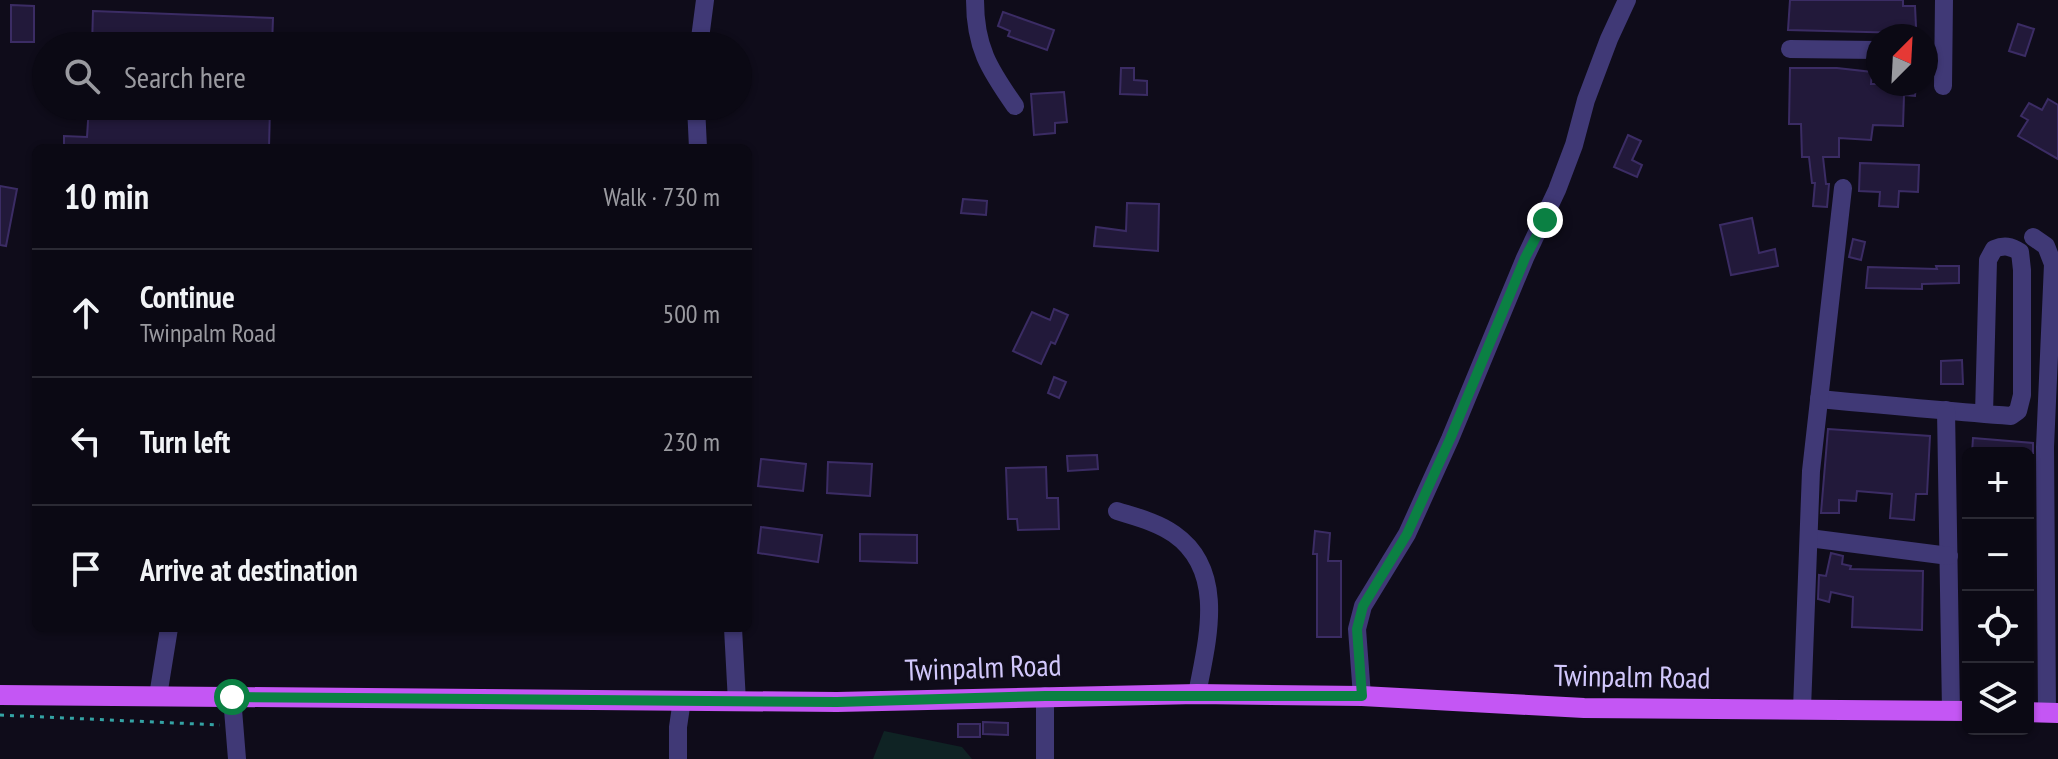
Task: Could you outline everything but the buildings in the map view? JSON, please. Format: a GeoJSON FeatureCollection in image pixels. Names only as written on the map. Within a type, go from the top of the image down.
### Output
{"type":"FeatureCollection","features":[{"type":"Feature","properties":{"kind":"main road","name":"Twinpalm Road"},"geometry":{"type":"LineString","coordinates":[[0,695],[837,702],[1197,694],[1362,696],[1584,708],[1960,711]]}},
{"type":"Feature","properties":{"kind":"street"},"geometry":{"type":"LineString","coordinates":[[701,32],[705,0]]}},
{"type":"Feature","properties":{"kind":"street"},"geometry":{"type":"LineString","coordinates":[[975,0],[975,21],[987,66],[1015,106]]}},
{"type":"Feature","properties":{"kind":"street"},"geometry":{"type":"LineString","coordinates":[[1362,696],[1357,629],[1363,606],[1407,534],[1450,439],[1525,258],[1557,190],[1586,100],[1627,0]]}},
{"type":"Feature","properties":{"kind":"street"},"geometry":{"type":"LineString","coordinates":[[1938,33],[1944,0]]}},
{"type":"Feature","properties":{"kind":"street"},"geometry":{"type":"LineString","coordinates":[[1790,49],[1866,50]]}},
{"type":"Feature","properties":{"kind":"street"},"geometry":{"type":"LineString","coordinates":[[1938,64],[1943,86]]}},
{"type":"Feature","properties":{"kind":"street"},"geometry":{"type":"LineString","coordinates":[[697,120],[698,144]]}},
{"type":"Feature","properties":{"kind":"street"},"geometry":{"type":"LineString","coordinates":[[1802,709],[1811,471],[1843,188]]}},
{"type":"Feature","properties":{"kind":"street"},"geometry":{"type":"LineString","coordinates":[[2033,237],[2046,246],[2053,264],[2045,447],[2044,713]]}},
{"type":"Feature","properties":{"kind":"street"},"geometry":{"type":"LineString","coordinates":[[1819,399],[1984,414],[2011,416],[2018,411],[2022,395],[2022,270],[2020,252],[2013,247],[1994,249],[1988,260],[1984,414]]}},
{"type":"Feature","properties":{"kind":"street"},"geometry":{"type":"LineString","coordinates":[[1946,410],[1949,556],[1960,711]]}},
{"type":"Feature","properties":{"kind":"street"},"geometry":{"type":"LineString","coordinates":[[1117,511],[1146,520],[1174,534],[1195,554],[1207,583],[1211,625],[1197,694]]}},
{"type":"Feature","properties":{"kind":"street"},"geometry":{"type":"LineString","coordinates":[[1809,538],[1949,556]]}},
{"type":"Feature","properties":{"kind":"street"},"geometry":{"type":"LineString","coordinates":[[158,696],[168,632]]}},
{"type":"Feature","properties":{"kind":"street"},"geometry":{"type":"LineString","coordinates":[[733,632],[737,702]]}},
{"type":"Feature","properties":{"kind":"street"},"geometry":{"type":"LineString","coordinates":[[1045,696],[1045,759]]}},
{"type":"Feature","properties":{"kind":"street"},"geometry":{"type":"LineString","coordinates":[[232,697],[237,759]]}},
{"type":"Feature","properties":{"kind":"street"},"geometry":{"type":"LineString","coordinates":[[678,759],[682,700]]}},
{"type":"Feature","properties":{"kind":"path"},"geometry":{"type":"LineString","coordinates":[[0,715],[235,725]]}},
{"type":"Feature","properties":{"kind":"green space"},"geometry":{"type":"Polygon","coordinates":[[[884,731],[962,747],[972,759],[873,759],[884,731]]]}},
{"type":"Feature","properties":{"kind":"route"},"geometry":{"type":"LineString","coordinates":[[232,697],[837,702],[1197,694],[1362,696],[1357,629],[1363,606],[1407,534],[1525,258],[1545,220]]}}]}
